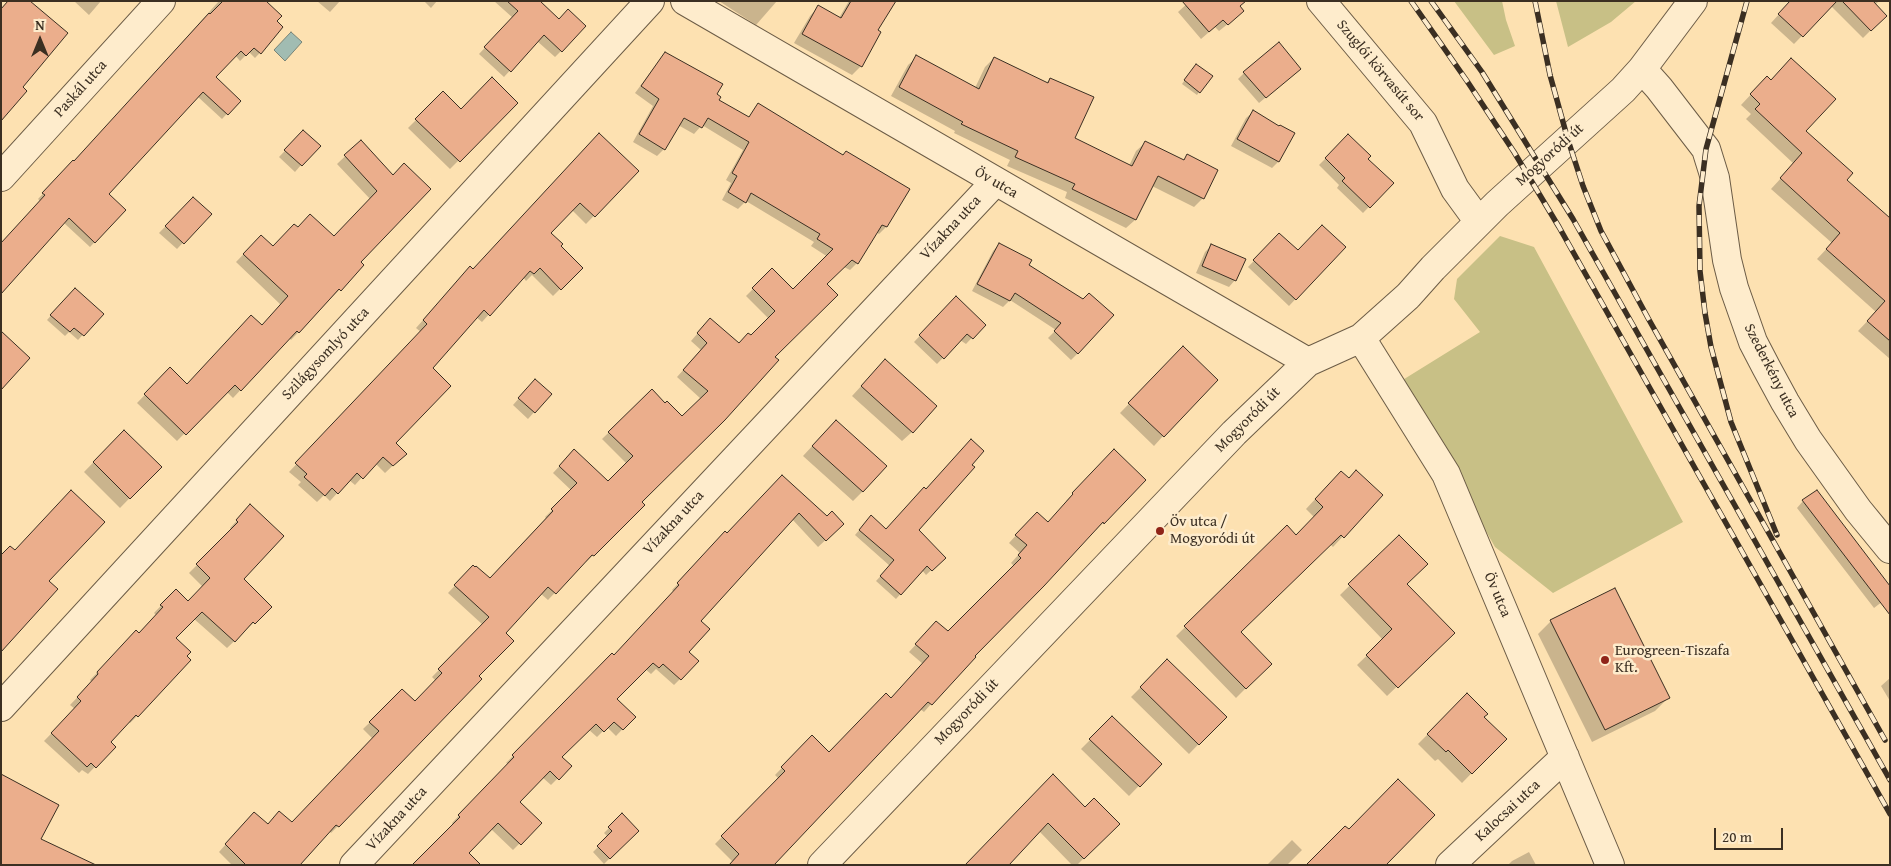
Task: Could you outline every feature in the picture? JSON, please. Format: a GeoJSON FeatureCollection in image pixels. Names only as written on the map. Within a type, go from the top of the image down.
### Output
{"type":"FeatureCollection","features":[{"type":"Feature","properties":{"kind":"street","name":"Paskál utca"},"geometry":{"type":"LineString","coordinates":[[1,177],[161,1]]}},
{"type":"Feature","properties":{"kind":"street","name":"Szilágysomlyó utca"},"geometry":{"type":"LineString","coordinates":[[1,707],[650,1]]}},
{"type":"Feature","properties":{"kind":"street","name":"Öv utca"},"geometry":{"type":"LineString","coordinates":[[685,1],[1308,362]]}},
{"type":"Feature","properties":{"kind":"street","name":"Szuglói körvasút sor"},"geometry":{"type":"LineString","coordinates":[[1321,1],[1423,122],[1455,189],[1478,222]]}},
{"type":"Feature","properties":{"kind":"street","name":"Mogyoródi út"},"geometry":{"type":"LineString","coordinates":[[822,865],[1234,433],[1308,362],[1361,338],[1408,296],[1432,268],[1478,222],[1642,69],[1693,1]]}},
{"type":"Feature","properties":{"kind":"street","name":"Szederkény utca"},"geometry":{"type":"LineString","coordinates":[[1642,69],[1706,149],[1715,178],[1727,260],[1734,288],[1753,342],[1784,402],[1808,440],[1858,510],[1890,548]]}},
{"type":"Feature","properties":{"kind":"street","name":"Vízakna utca"},"geometry":{"type":"LineString","coordinates":[[354,865],[995,182]]}},
{"type":"Feature","properties":{"kind":"street","name":"Öv utca"},"geometry":{"type":"LineString","coordinates":[[1361,338],[1446,474],[1610,865]]}},
{"type":"Feature","properties":{"kind":"street","name":"Kalocsai utca"},"geometry":{"type":"LineString","coordinates":[[1450,865],[1565,757]]}},
{"type":"Feature","properties":{"kind":"shaded area"},"geometry":{"type":"Polygon","coordinates":[[[1454,1],[1502,1],[1515,46],[1494,55],[1454,1]]]}},
{"type":"Feature","properties":{"kind":"shaded area"},"geometry":{"type":"Polygon","coordinates":[[[1556,1],[1636,1],[1611,22],[1568,47],[1556,1]]]}},
{"type":"Feature","properties":{"kind":"shaded area"},"geometry":{"type":"Polygon","coordinates":[[[291,32],[302,42],[285,61],[274,50],[291,32]]]}},
{"type":"Feature","properties":{"kind":"shaded area"},"geometry":{"type":"Polygon","coordinates":[[[1500,236],[1534,247],[1683,522],[1553,593],[1495,547],[1401,381],[1480,332],[1454,299],[1457,279],[1500,236]]]}},
{"type":"Feature","properties":{"kind":"building"},"geometry":{"type":"Polygon","coordinates":[[[8,1],[30,1],[68,33],[23,87],[27,91],[1,121],[1,9],[8,1]]]}},
{"type":"Feature","properties":{"kind":"building"},"geometry":{"type":"Polygon","coordinates":[[[223,1],[266,1],[282,16],[277,21],[283,27],[261,54],[254,48],[246,56],[241,51],[216,77],[241,101],[228,115],[203,92],[109,194],[126,210],[95,243],[69,218],[1,294],[1,243],[45,195],[42,193],[74,161],[209,13],[223,1]]]}},
{"type":"Feature","properties":{"kind":"building"},"geometry":{"type":"Polygon","coordinates":[[[507,1],[540,1],[559,19],[568,9],[586,26],[562,52],[544,35],[511,72],[484,47],[518,11],[507,1]]]}},
{"type":"Feature","properties":{"kind":"building"},"geometry":{"type":"Polygon","coordinates":[[[851,1],[896,1],[878,30],[881,32],[862,67],[802,34],[818,5],[841,18],[851,1]]]}},
{"type":"Feature","properties":{"kind":"building"},"geometry":{"type":"Polygon","coordinates":[[[1182,1],[1246,1],[1240,6],[1244,11],[1228,25],[1223,20],[1209,32],[1182,1]]]}},
{"type":"Feature","properties":{"kind":"building"},"geometry":{"type":"Polygon","coordinates":[[[1790,1],[1837,1],[1803,37],[1778,14],[1790,1]]]}},
{"type":"Feature","properties":{"kind":"building"},"geometry":{"type":"Polygon","coordinates":[[[1842,1],[1873,1],[1887,16],[1871,31],[1842,1]]]}},
{"type":"Feature","properties":{"kind":"building"},"geometry":{"type":"Polygon","coordinates":[[[1279,42],[1301,69],[1266,98],[1243,72],[1279,42]]]}},
{"type":"Feature","properties":{"kind":"building"},"geometry":{"type":"Polygon","coordinates":[[[665,52],[723,84],[717,94],[721,97],[719,100],[749,117],[758,103],[843,155],[846,151],[910,189],[887,227],[882,225],[858,264],[852,260],[827,284],[838,295],[775,357],[779,360],[725,420],[642,502],[645,505],[594,556],[592,555],[556,594],[548,587],[506,633],[514,641],[479,676],[482,679],[339,827],[336,825],[300,865],[246,865],[225,844],[254,812],[268,824],[279,811],[292,822],[379,731],[369,722],[402,689],[415,701],[442,673],[438,669],[489,617],[454,585],[473,565],[490,578],[553,511],[551,509],[577,483],[559,466],[574,449],[608,481],[633,456],[608,432],[652,389],[665,403],[667,401],[682,416],[708,391],[683,370],[707,343],[697,333],[710,318],[739,343],[748,333],[751,335],[775,311],[752,288],[772,268],[793,289],[833,249],[817,239],[820,234],[751,193],[746,203],[728,192],[737,176],[732,173],[749,142],[708,118],[702,128],[684,118],[665,150],[639,134],[659,99],[641,86],[665,52]]]}},
{"type":"Feature","properties":{"kind":"building"},"geometry":{"type":"Polygon","coordinates":[[[916,55],[979,89],[994,57],[1048,83],[1050,78],[1094,97],[1075,138],[1132,166],[1145,141],[1184,160],[1187,154],[1218,170],[1204,199],[1158,176],[1136,220],[1072,189],[1075,184],[1015,157],[1018,151],[961,124],[963,122],[899,87],[916,55]]]}},
{"type":"Feature","properties":{"kind":"building"},"geometry":{"type":"Polygon","coordinates":[[[1791,58],[1836,99],[1806,131],[1853,173],[1847,180],[1890,218],[1890,341],[1867,321],[1885,301],[1826,249],[1840,233],[1780,178],[1802,153],[1755,109],[1760,104],[1750,94],[1767,76],[1771,80],[1791,58]]]}},
{"type":"Feature","properties":{"kind":"building"},"geometry":{"type":"Polygon","coordinates":[[[1196,64],[1213,76],[1200,93],[1184,80],[1196,64]]]}},
{"type":"Feature","properties":{"kind":"building"},"geometry":{"type":"Polygon","coordinates":[[[492,77],[518,103],[460,162],[415,119],[443,91],[461,109],[492,77]]]}},
{"type":"Feature","properties":{"kind":"building"},"geometry":{"type":"Polygon","coordinates":[[[1253,110],[1279,126],[1295,133],[1279,162],[1237,139],[1253,110]]]}},
{"type":"Feature","properties":{"kind":"building"},"geometry":{"type":"Polygon","coordinates":[[[303,130],[321,146],[302,166],[284,150],[303,130]]]}},
{"type":"Feature","properties":{"kind":"building"},"geometry":{"type":"Polygon","coordinates":[[[599,133],[639,171],[595,217],[580,203],[551,233],[583,268],[561,290],[540,268],[534,274],[530,271],[490,316],[484,310],[433,368],[451,386],[396,443],[407,454],[393,466],[383,457],[363,479],[357,473],[338,494],[332,488],[325,496],[304,477],[307,474],[295,463],[427,324],[423,320],[470,266],[473,269],[599,133]]]}},
{"type":"Feature","properties":{"kind":"building"},"geometry":{"type":"Polygon","coordinates":[[[1348,134],[1371,156],[1368,159],[1394,183],[1370,208],[1342,181],[1345,178],[1325,158],[1348,134]]]}},
{"type":"Feature","properties":{"kind":"building"},"geometry":{"type":"Polygon","coordinates":[[[361,140],[393,175],[404,163],[431,189],[361,262],[364,265],[341,291],[339,289],[299,333],[297,331],[241,391],[235,385],[186,435],[144,394],[170,367],[187,384],[251,315],[262,325],[288,296],[243,254],[261,235],[273,246],[294,224],[298,227],[310,214],[334,236],[377,191],[344,155],[361,140]]]}},
{"type":"Feature","properties":{"kind":"building"},"geometry":{"type":"Polygon","coordinates":[[[193,197],[212,214],[184,244],[165,226],[193,197]]]}},
{"type":"Feature","properties":{"kind":"building"},"geometry":{"type":"Polygon","coordinates":[[[1322,225],[1346,247],[1296,300],[1253,260],[1279,233],[1298,250],[1322,225]]]}},
{"type":"Feature","properties":{"kind":"building"},"geometry":{"type":"Polygon","coordinates":[[[999,243],[1032,260],[1029,265],[1083,299],[1089,293],[1114,315],[1078,354],[1054,331],[1061,323],[1015,293],[1010,301],[977,284],[999,243]]]}},
{"type":"Feature","properties":{"kind":"building"},"geometry":{"type":"Polygon","coordinates":[[[1211,244],[1246,259],[1236,281],[1202,266],[1211,244]]]}},
{"type":"Feature","properties":{"kind":"building"},"geometry":{"type":"Polygon","coordinates":[[[75,288],[104,314],[84,336],[74,328],[70,332],[50,315],[75,288]]]}},
{"type":"Feature","properties":{"kind":"building"},"geometry":{"type":"Polygon","coordinates":[[[956,296],[986,325],[973,339],[967,334],[944,359],[919,335],[956,296]]]}},
{"type":"Feature","properties":{"kind":"building"},"geometry":{"type":"Polygon","coordinates":[[[1,331],[30,358],[1,390],[1,331]]]}},
{"type":"Feature","properties":{"kind":"building"},"geometry":{"type":"Polygon","coordinates":[[[1183,346],[1218,380],[1164,437],[1128,403],[1183,346]]]}},
{"type":"Feature","properties":{"kind":"building"},"geometry":{"type":"Polygon","coordinates":[[[885,359],[937,406],[913,433],[861,386],[885,359]]]}},
{"type":"Feature","properties":{"kind":"building"},"geometry":{"type":"Polygon","coordinates":[[[535,379],[552,394],[535,413],[518,398],[535,379]]]}},
{"type":"Feature","properties":{"kind":"building"},"geometry":{"type":"Polygon","coordinates":[[[836,420],[887,466],[863,492],[812,446],[836,420]]]}},
{"type":"Feature","properties":{"kind":"building"},"geometry":{"type":"Polygon","coordinates":[[[124,430],[162,467],[130,499],[93,462],[124,430]]]}},
{"type":"Feature","properties":{"kind":"building"},"geometry":{"type":"Polygon","coordinates":[[[971,439],[984,451],[972,465],[975,467],[919,530],[946,558],[932,571],[927,566],[901,595],[880,576],[894,560],[859,530],[871,515],[886,529],[924,487],[926,489],[971,439]]]}},
{"type":"Feature","properties":{"kind":"building"},"geometry":{"type":"Polygon","coordinates":[[[1114,449],[1146,480],[1104,524],[1103,522],[1044,586],[975,656],[932,705],[928,702],[774,865],[729,865],[739,854],[721,836],[785,771],[781,767],[812,735],[829,752],[886,693],[891,698],[929,656],[915,644],[936,621],[948,631],[1021,558],[1018,555],[1027,545],[1015,535],[1037,512],[1048,522],[1072,493],[1114,449]]]}},
{"type":"Feature","properties":{"kind":"building"},"geometry":{"type":"Polygon","coordinates":[[[1356,470],[1383,495],[1344,538],[1341,535],[1241,632],[1272,664],[1246,689],[1184,626],[1287,525],[1296,535],[1323,507],[1315,499],[1341,471],[1349,478],[1356,470]]]}},
{"type":"Feature","properties":{"kind":"building"},"geometry":{"type":"Polygon","coordinates":[[[782,475],[827,516],[832,511],[844,524],[826,541],[799,513],[701,621],[710,629],[689,652],[699,661],[681,680],[663,664],[659,668],[653,663],[617,699],[636,717],[623,730],[614,722],[604,732],[596,724],[562,757],[572,766],[559,780],[550,771],[520,802],[542,823],[521,845],[498,823],[469,853],[481,865],[412,865],[460,817],[458,815],[514,757],[512,755],[612,653],[614,655],[679,585],[677,583],[725,531],[727,533],[782,475]]]}},
{"type":"Feature","properties":{"kind":"building"},"geometry":{"type":"Polygon","coordinates":[[[71,490],[105,522],[49,581],[58,589],[1,652],[1,555],[10,546],[15,550],[71,490]]]}},
{"type":"Feature","properties":{"kind":"building"},"geometry":{"type":"Polygon","coordinates":[[[1817,490],[1890,586],[1890,615],[1802,500],[1817,490]]]}},
{"type":"Feature","properties":{"kind":"building"},"geometry":{"type":"Polygon","coordinates":[[[250,504],[284,536],[244,579],[272,607],[255,624],[253,622],[235,642],[202,612],[176,638],[191,652],[187,656],[191,660],[138,717],[136,715],[111,742],[116,747],[96,768],[91,763],[87,767],[51,733],[81,701],[77,697],[98,674],[97,672],[136,630],[139,633],[163,607],[160,605],[176,589],[188,601],[210,578],[196,564],[238,522],[236,520],[250,504]]]}},
{"type":"Feature","properties":{"kind":"building"},"geometry":{"type":"Polygon","coordinates":[[[1399,535],[1428,564],[1407,584],[1455,633],[1398,688],[1366,655],[1392,629],[1348,584],[1399,535]]]}},
{"type":"Feature","properties":{"kind":"building"},"geometry":{"type":"Polygon","coordinates":[[[1615,588],[1670,698],[1605,730],[1550,620],[1615,588]]]}},
{"type":"Feature","properties":{"kind":"building"},"geometry":{"type":"Polygon","coordinates":[[[1167,659],[1227,717],[1199,745],[1140,687],[1167,659]]]}},
{"type":"Feature","properties":{"kind":"building"},"geometry":{"type":"Polygon","coordinates":[[[1467,693],[1488,714],[1484,717],[1507,739],[1472,774],[1448,750],[1446,752],[1427,734],[1467,693]]]}},
{"type":"Feature","properties":{"kind":"building"},"geometry":{"type":"Polygon","coordinates":[[[1112,716],[1162,764],[1140,787],[1089,739],[1112,716]]]}},
{"type":"Feature","properties":{"kind":"building"},"geometry":{"type":"Polygon","coordinates":[[[1,774],[59,805],[41,839],[96,865],[1,865],[1,774]]]}},
{"type":"Feature","properties":{"kind":"building"},"geometry":{"type":"Polygon","coordinates":[[[1053,774],[1085,807],[1094,798],[1120,824],[1084,859],[1048,823],[1009,865],[965,865],[1053,774]]]}},
{"type":"Feature","properties":{"kind":"building"},"geometry":{"type":"Polygon","coordinates":[[[1398,779],[1435,815],[1386,865],[1306,865],[1345,826],[1349,829],[1398,779]]]}},
{"type":"Feature","properties":{"kind":"building"},"geometry":{"type":"Polygon","coordinates":[[[622,813],[639,831],[610,859],[597,846],[612,831],[608,827],[622,813]]]}},
{"type":"Feature","properties":{"kind":"railway"},"geometry":{"type":"LineString","coordinates":[[1411,1],[1514,152],[1559,227],[1890,814]]}},
{"type":"Feature","properties":{"kind":"railway"},"geometry":{"type":"LineString","coordinates":[[1431,1],[1482,72],[1573,219],[1890,780]]}},
{"type":"Feature","properties":{"kind":"railway"},"geometry":{"type":"LineString","coordinates":[[1535,1],[1550,75],[1568,140],[1583,186],[1601,231],[1885,740]]}},
{"type":"Feature","properties":{"kind":"railway"},"geometry":{"type":"LineString","coordinates":[[1747,1],[1706,149],[1699,206],[1700,271],[1711,347],[1731,422],[1777,535]]}},
{"type":"Feature","properties":{"kind":"place","name":"Öv utca / Mogyoródi út"},"geometry":{"type":"Point","coordinates":[1160,531]}},
{"type":"Feature","properties":{"kind":"place","name":"Eurogreen-Tiszafa Kft."},"geometry":{"type":"Point","coordinates":[1605,660]}}]}
